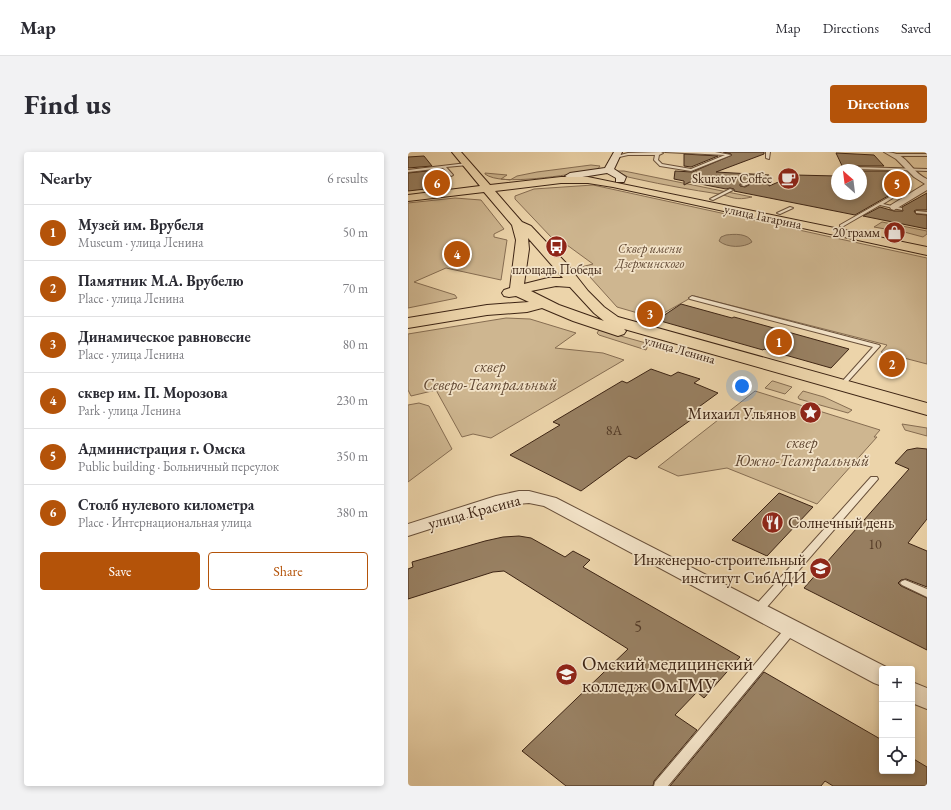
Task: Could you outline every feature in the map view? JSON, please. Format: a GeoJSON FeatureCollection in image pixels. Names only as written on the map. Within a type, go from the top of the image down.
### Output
{"type":"FeatureCollection","features":[{"type":"Feature","properties":{"kind":"main road"},"geometry":{"type":"LineString","coordinates":[[456,152],[518,225],[527,229],[561,266],[574,286]]}},
{"type":"Feature","properties":{"kind":"main road"},"geometry":{"type":"LineString","coordinates":[[603,176],[616,155]]}},
{"type":"Feature","properties":{"kind":"main road"},"geometry":{"type":"LineString","coordinates":[[408,198],[570,176],[603,176]]}},
{"type":"Feature","properties":{"kind":"main road"},"geometry":{"type":"LineString","coordinates":[[408,194],[603,176]]}},
{"type":"Feature","properties":{"kind":"main road","name":"улица Гагарина"},"geometry":{"type":"LineString","coordinates":[[603,176],[712,199],[749,210],[779,213],[927,244]]}},
{"type":"Feature","properties":{"kind":"main road","name":"улица Гагарина"},"geometry":{"type":"LineString","coordinates":[[603,176],[927,251]]}},
{"type":"Feature","properties":{"kind":"main road"},"geometry":{"type":"LineString","coordinates":[[517,290],[516,276],[523,241],[518,231],[518,225]]}},
{"type":"Feature","properties":{"kind":"main road"},"geometry":{"type":"LineString","coordinates":[[408,314],[479,300],[546,282],[574,286]]}},
{"type":"Feature","properties":{"kind":"main road"},"geometry":{"type":"LineString","coordinates":[[408,323],[487,310],[527,307],[569,299],[574,286]]}},
{"type":"Feature","properties":{"kind":"main road","name":"улица Ленина"},"geometry":{"type":"LineString","coordinates":[[574,286],[599,310],[612,320],[841,386],[927,409]]}},
{"type":"Feature","properties":{"kind":"main road"},"geometry":{"type":"LineString","coordinates":[[517,290],[542,304]]}},
{"type":"Feature","properties":{"kind":"main road","name":"улица Ленина"},"geometry":{"type":"LineString","coordinates":[[542,304],[583,320],[927,420]]}},
{"type":"Feature","properties":{"kind":"street"},"geometry":{"type":"LineString","coordinates":[[891,153],[927,186],[898,208]]}},
{"type":"Feature","properties":{"kind":"street","name":"улица Красина"},"geometry":{"type":"LineString","coordinates":[[408,530],[502,500],[519,497],[540,499],[550,502],[757,612],[879,674]]}},
{"type":"Feature","properties":{"kind":"street"},"geometry":{"type":"LineString","coordinates":[[915,693],[927,699]]}},
{"type":"Feature","properties":{"kind":"lane"},"geometry":{"type":"LineString","coordinates":[[616,155],[657,154],[664,152]]}},
{"type":"Feature","properties":{"kind":"lane"},"geometry":{"type":"LineString","coordinates":[[657,154],[656,160],[661,165],[691,170],[729,156],[715,153],[668,152]]}},
{"type":"Feature","properties":{"kind":"lane"},"geometry":{"type":"LineString","coordinates":[[768,152],[768,158]]}},
{"type":"Feature","properties":{"kind":"lane"},"geometry":{"type":"LineString","coordinates":[[891,153],[927,155]]}},
{"type":"Feature","properties":{"kind":"lane"},"geometry":{"type":"LineString","coordinates":[[408,171],[467,164]]}},
{"type":"Feature","properties":{"kind":"lane"},"geometry":{"type":"LineString","coordinates":[[444,167],[451,175]]}},
{"type":"Feature","properties":{"kind":"lane"},"geometry":{"type":"LineString","coordinates":[[867,168],[927,170]]}},
{"type":"Feature","properties":{"kind":"lane"},"geometry":{"type":"LineString","coordinates":[[842,226],[909,186],[894,169]]}},
{"type":"Feature","properties":{"kind":"lane"},"geometry":{"type":"LineString","coordinates":[[743,185],[759,178]]}},
{"type":"Feature","properties":{"kind":"lane"},"geometry":{"type":"LineString","coordinates":[[712,199],[731,190]]}},
{"type":"Feature","properties":{"kind":"lane"},"geometry":{"type":"LineString","coordinates":[[879,204],[898,208]]}},
{"type":"Feature","properties":{"kind":"lane"},"geometry":{"type":"LineString","coordinates":[[779,213],[791,208]]}},
{"type":"Feature","properties":{"kind":"lane"},"geometry":{"type":"LineString","coordinates":[[917,212],[927,213]]}},
{"type":"Feature","properties":{"kind":"lane"},"geometry":{"type":"LineString","coordinates":[[692,298],[877,346],[841,386]]}},
{"type":"Feature","properties":{"kind":"lane"},"geometry":{"type":"LineString","coordinates":[[757,612],[874,479]]}},
{"type":"Feature","properties":{"kind":"lane"},"geometry":{"type":"LineString","coordinates":[[905,583],[927,593]]}},
{"type":"Feature","properties":{"kind":"lane"},"geometry":{"type":"LineString","coordinates":[[660,786],[791,629]]}},
{"type":"Feature","properties":{"kind":"green space"},"geometry":{"type":"Polygon","coordinates":[[[591,165],[600,166],[598,169],[592,171],[553,177],[520,180],[511,179],[517,176],[537,172],[591,165]]]}},
{"type":"Feature","properties":{"kind":"green space"},"geometry":{"type":"Polygon","coordinates":[[[617,171],[624,171],[752,197],[738,199],[628,177],[617,171]]]}},
{"type":"Feature","properties":{"kind":"green space"},"geometry":{"type":"Polygon","coordinates":[[[485,173],[507,175],[501,179],[493,178],[485,173]]]}},
{"type":"Feature","properties":{"kind":"green space","name":"Сквер имени Дзержинского"},"geometry":{"type":"Polygon","coordinates":[[[593,185],[927,258],[927,364],[881,352],[887,345],[694,296],[655,318],[617,307],[581,267],[593,264],[556,237],[551,237],[515,199],[515,196],[534,189],[593,185]]]}},
{"type":"Feature","properties":{"kind":"green space"},"geometry":{"type":"Polygon","coordinates":[[[455,198],[481,200],[504,229],[494,234],[494,237],[507,240],[501,280],[446,268],[414,282],[455,295],[457,298],[408,308],[408,203],[455,198]]]}},
{"type":"Feature","properties":{"kind":"green space"},"geometry":{"type":"Polygon","coordinates":[[[882,222],[927,231],[927,234],[923,237],[893,229],[891,230],[874,227],[882,222]]]}},
{"type":"Feature","properties":{"kind":"green space","name":"сквер Северо-Театральный"},"geometry":{"type":"Polygon","coordinates":[[[506,318],[530,319],[576,333],[555,348],[603,353],[624,360],[491,438],[473,434],[462,437],[436,390],[411,396],[408,390],[408,334],[506,318]]]}},
{"type":"Feature","properties":{"kind":"green space"},"geometry":{"type":"Polygon","coordinates":[[[599,330],[646,343],[647,348],[646,350],[599,335],[597,333],[599,330]]]}},
{"type":"Feature","properties":{"kind":"green space"},"geometry":{"type":"Polygon","coordinates":[[[772,381],[792,387],[785,394],[765,388],[772,381]]]}},
{"type":"Feature","properties":{"kind":"green space","name":"сквер Южно-Театральный"},"geometry":{"type":"Polygon","coordinates":[[[755,391],[880,430],[874,437],[877,437],[817,504],[727,468],[678,476],[658,467],[755,391]]]}},
{"type":"Feature","properties":{"kind":"green space"},"geometry":{"type":"Polygon","coordinates":[[[803,391],[824,397],[852,410],[848,413],[799,399],[798,397],[803,391]]]}},
{"type":"Feature","properties":{"kind":"green space"},"geometry":{"type":"Polygon","coordinates":[[[419,403],[429,406],[452,449],[408,482],[408,405],[419,403]]]}},
{"type":"Feature","properties":{"kind":"green space"},"geometry":{"type":"Polygon","coordinates":[[[902,424],[927,428],[927,436],[905,430],[902,424]]]}},
{"type":"Feature","properties":{"kind":"shaded area"},"geometry":{"type":"Polygon","coordinates":[[[737,234],[747,237],[752,242],[740,246],[726,245],[719,241],[721,237],[737,234]]]}},
{"type":"Feature","properties":{"kind":"building"},"geometry":{"type":"Polygon","coordinates":[[[723,152],[764,152],[764,154],[716,172],[769,175],[769,186],[795,175],[831,176],[831,200],[867,200],[867,171],[888,171],[902,188],[855,215],[734,191],[734,189],[730,188],[726,189],[690,182],[684,185],[684,181],[674,179],[675,171],[692,172],[732,155],[723,152]],[[757,176],[740,184],[740,186],[745,187],[762,178],[757,176]]]}},
{"type":"Feature","properties":{"kind":"building"},"geometry":{"type":"Polygon","coordinates":[[[836,153],[874,155],[884,166],[867,166],[867,164],[841,164],[836,153]]]}},
{"type":"Feature","properties":{"kind":"building"},"geometry":{"type":"Polygon","coordinates":[[[684,154],[718,156],[691,167],[684,166],[684,154]]]}},
{"type":"Feature","properties":{"kind":"building"},"geometry":{"type":"Polygon","coordinates":[[[424,156],[432,166],[408,168],[408,157],[424,156]]]}},
{"type":"Feature","properties":{"kind":"building"},"geometry":{"type":"Polygon","coordinates":[[[437,170],[448,184],[441,185],[443,187],[408,191],[408,173],[437,170]]]}},
{"type":"Feature","properties":{"kind":"building"},"geometry":{"type":"Polygon","coordinates":[[[927,193],[927,210],[914,211],[916,214],[927,215],[927,229],[863,216],[880,207],[894,211],[903,211],[902,207],[927,193]]]}},
{"type":"Feature","properties":{"kind":"building"},"geometry":{"type":"Polygon","coordinates":[[[681,304],[849,349],[831,368],[657,320],[681,304]]]}},
{"type":"Feature","properties":{"kind":"building"},"geometry":{"type":"Polygon","coordinates":[[[651,369],[671,376],[678,372],[700,379],[694,383],[718,393],[696,409],[702,412],[636,459],[629,456],[581,491],[510,455],[560,425],[553,422],[622,381],[627,383],[651,369]]]}},
{"type":"Feature","properties":{"kind":"building"},"geometry":{"type":"Polygon","coordinates":[[[917,448],[927,449],[927,519],[908,543],[927,551],[927,587],[906,579],[901,580],[898,583],[901,586],[927,598],[927,650],[804,588],[909,469],[895,463],[907,450],[917,448]]]}},
{"type":"Feature","properties":{"kind":"building"},"geometry":{"type":"Polygon","coordinates":[[[779,493],[813,507],[767,556],[732,540],[779,493]]]}},
{"type":"Feature","properties":{"kind":"building"},"geometry":{"type":"Polygon","coordinates":[[[519,536],[531,538],[565,557],[573,551],[590,560],[583,567],[740,657],[704,698],[697,692],[675,715],[697,730],[654,781],[653,786],[566,786],[522,751],[628,649],[504,571],[493,572],[408,599],[408,569],[413,567],[412,562],[485,541],[503,537],[519,536]]]}},
{"type":"Feature","properties":{"kind":"building"},"geometry":{"type":"Polygon","coordinates":[[[764,672],[879,738],[879,774],[915,774],[915,760],[927,767],[927,786],[833,786],[825,781],[821,786],[670,786],[764,672]]]}},
{"type":"Feature","properties":{"kind":"place","name":"Skuratov Coffee"},"geometry":{"type":"Point","coordinates":[788,178]}},
{"type":"Feature","properties":{"kind":"place","name":"Столб нулевого километра"},"geometry":{"type":"Point","coordinates":[437,183]}},
{"type":"Feature","properties":{"kind":"place","name":"Администрация г. Омска"},"geometry":{"type":"Point","coordinates":[897,184]}},
{"type":"Feature","properties":{"kind":"place","name":"20 грамм"},"geometry":{"type":"Point","coordinates":[895,232]}},
{"type":"Feature","properties":{"kind":"place","name":"площадь Победы"},"geometry":{"type":"Point","coordinates":[557,247]}},
{"type":"Feature","properties":{"kind":"place","name":"сквер им. П. Морозова"},"geometry":{"type":"Point","coordinates":[457,254]}},
{"type":"Feature","properties":{"kind":"place","name":"Динамическое равновесие"},"geometry":{"type":"Point","coordinates":[650,314]}},
{"type":"Feature","properties":{"kind":"place","name":"Музей им. Врубеля"},"geometry":{"type":"Point","coordinates":[779,342]}},
{"type":"Feature","properties":{"kind":"place","name":"Памятник М.А. Врубелю"},"geometry":{"type":"Point","coordinates":[892,364]}},
{"type":"Feature","properties":{"kind":"place","name":"Михаил Ульянов"},"geometry":{"type":"Point","coordinates":[811,413]}},
{"type":"Feature","properties":{"kind":"place","name":"Солнечный день"},"geometry":{"type":"Point","coordinates":[772,522]}},
{"type":"Feature","properties":{"kind":"place","name":"Инженерно-строительный институт СибАДИ"},"geometry":{"type":"Point","coordinates":[821,568]}},
{"type":"Feature","properties":{"kind":"place","name":"Омский медицинский колледж ОмГМУ"},"geometry":{"type":"Point","coordinates":[566,674]}}]}
